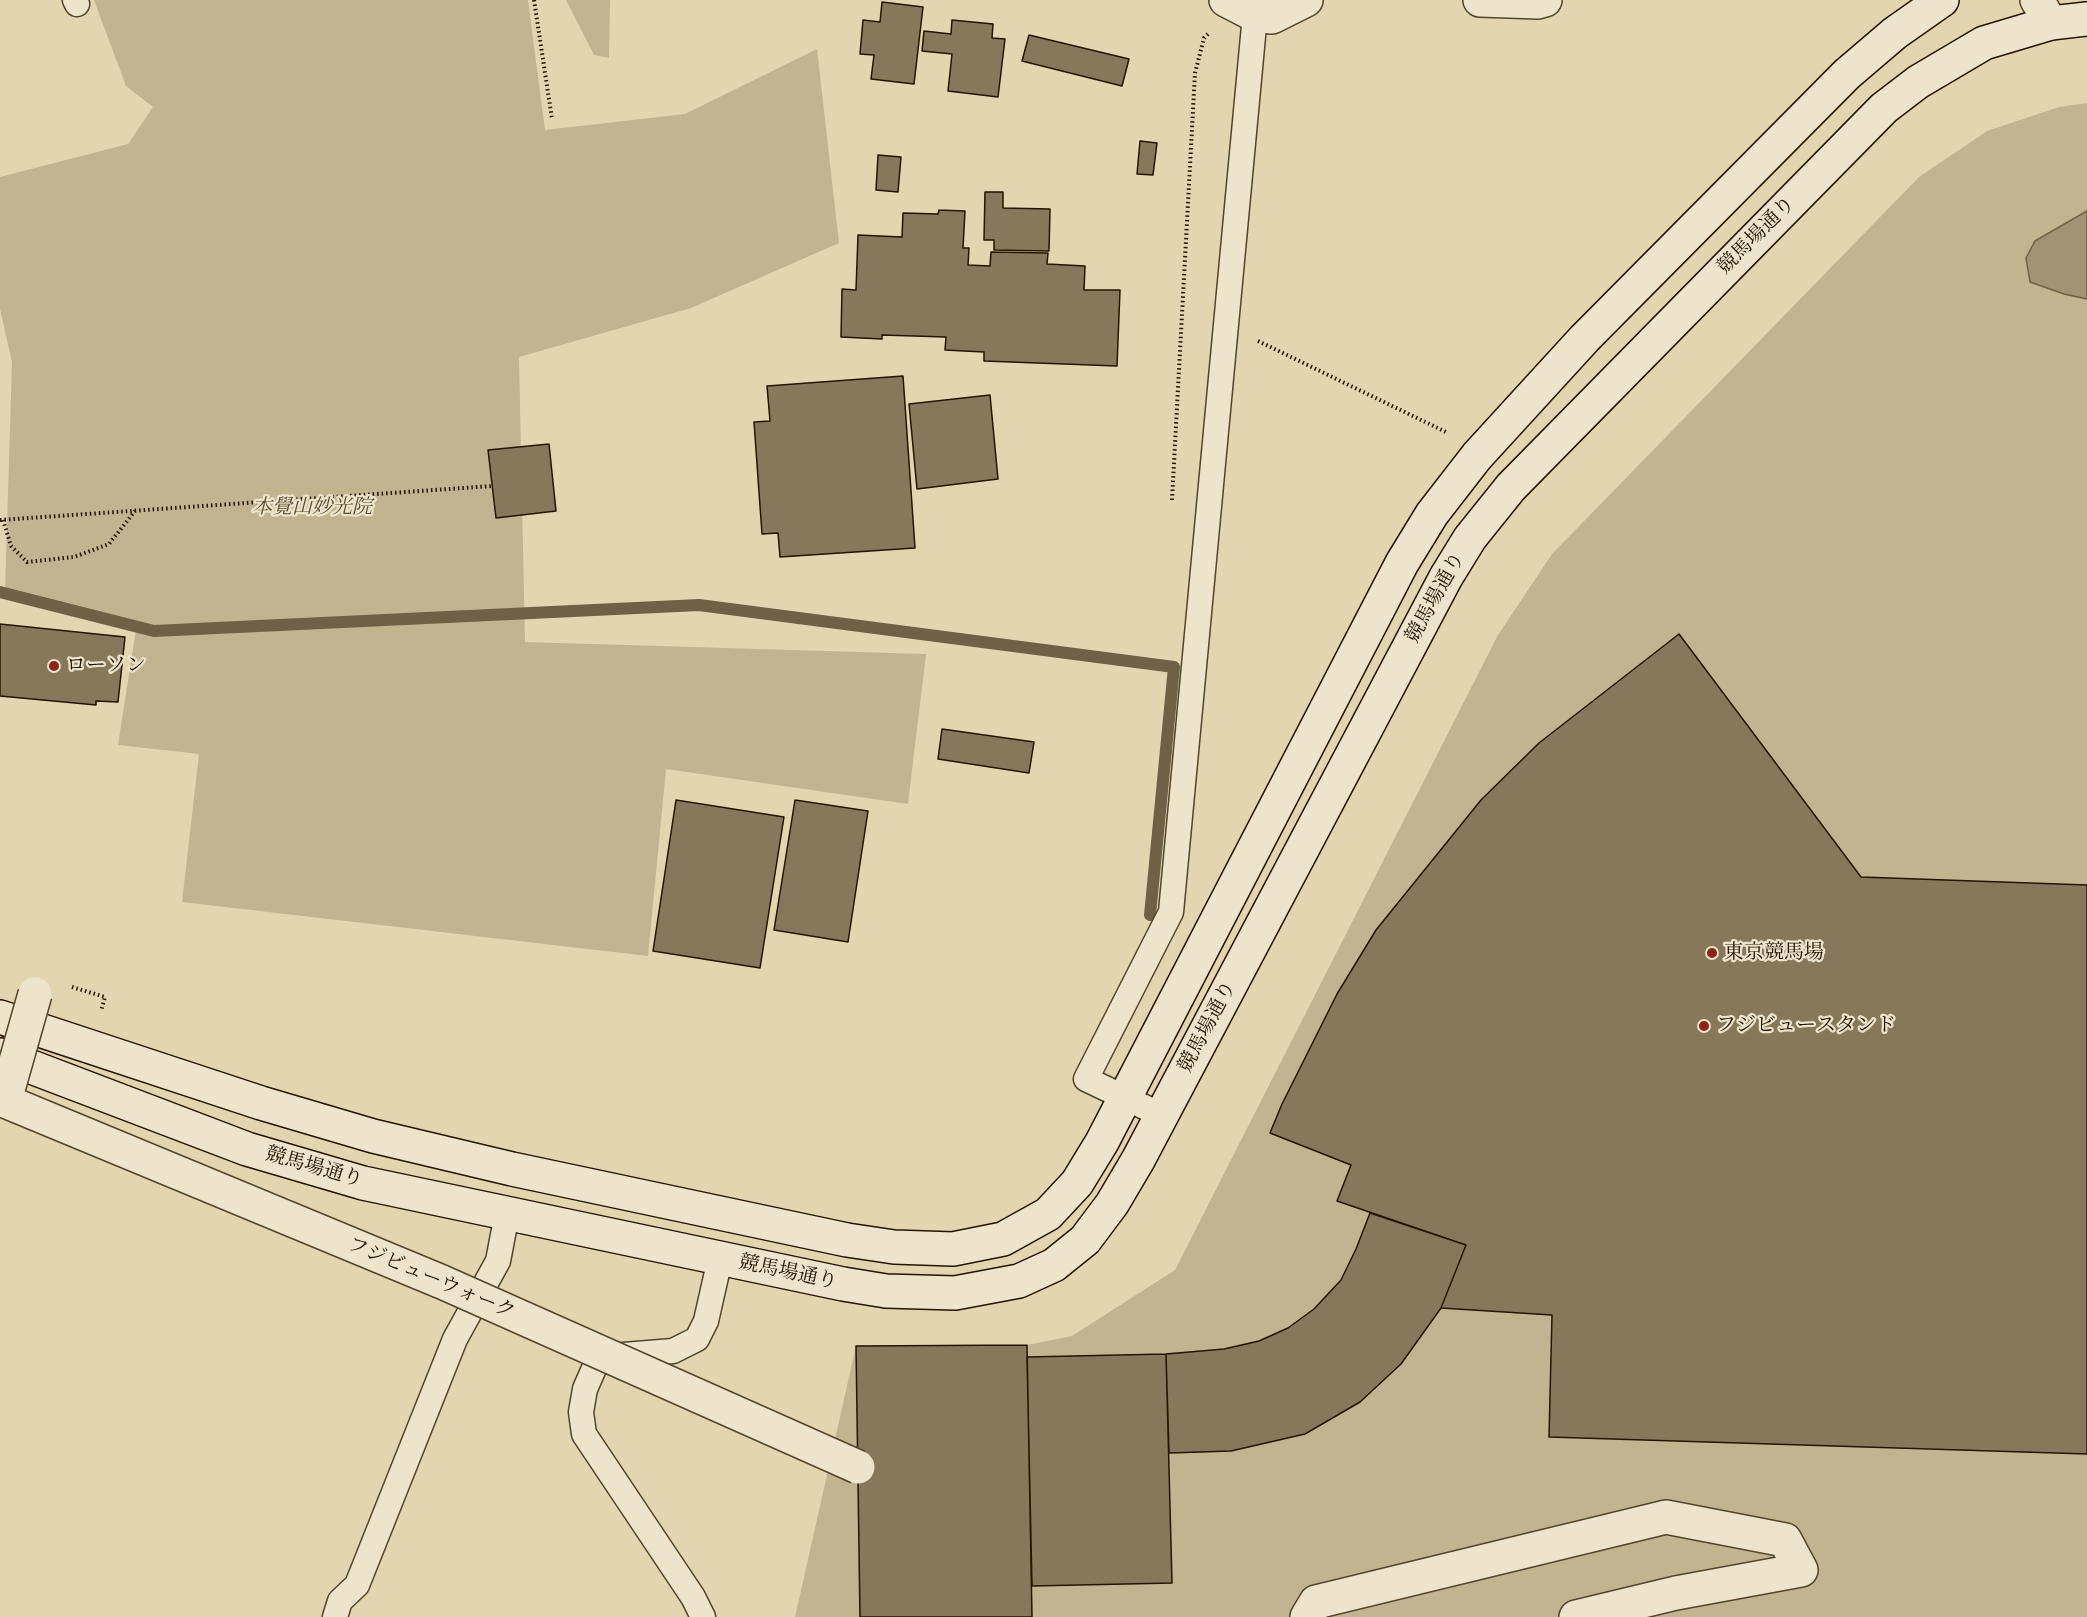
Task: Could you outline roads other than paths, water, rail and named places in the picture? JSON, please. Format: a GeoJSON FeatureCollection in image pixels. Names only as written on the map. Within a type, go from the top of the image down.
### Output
{"type":"FeatureCollection","features":[{"type":"Feature","properties":{"kind":"street"},"geometry":{"type":"LineString","coordinates":[[1239,7],[1272,17],[1306,0]]}},
{"type":"Feature","properties":{"kind":"street"},"geometry":{"type":"LineString","coordinates":[[1480,0],[1538,2],[1545,0]]}},
{"type":"Feature","properties":{"kind":"street","name":"競馬場通り"},"geometry":{"type":"LineString","coordinates":[[0,1017],[261,1103],[373,1136],[512,1169],[847,1240],[894,1247],[953,1249],[1003,1239],[1048,1214],[1077,1183],[1102,1142],[1402,563],[1432,514],[1477,456],[1585,338],[1847,74],[1895,33],[1942,0]]}},
{"type":"Feature","properties":{"kind":"street","name":"競馬場通り"},"geometry":{"type":"LineString","coordinates":[[0,1055],[247,1149],[363,1183],[843,1284],[886,1291],[955,1293],[1019,1281],[1054,1265],[1085,1240],[1112,1204],[1446,577],[1470,538],[1511,487],[1884,108],[1918,82],[2044,11],[2087,19]]}},
{"type":"Feature","properties":{"kind":"street"},"geometry":{"type":"LineString","coordinates":[[3,1099],[36,993]]}},
{"type":"Feature","properties":{"kind":"street","name":"フジビューウォーク"},"geometry":{"type":"LineString","coordinates":[[3,1099],[441,1282],[858,1467]]}},
{"type":"Feature","properties":{"kind":"street"},"geometry":{"type":"LineString","coordinates":[[247,1149],[261,1103]]}},
{"type":"Feature","properties":{"kind":"street"},"geometry":{"type":"LineString","coordinates":[[1307,1617],[1316,1602],[1666,1517],[1785,1540],[1801,1570],[1676,1593],[1576,1617]]}},
{"type":"Feature","properties":{"kind":"lane"},"geometry":{"type":"LineString","coordinates":[[1161,1115],[1086,1079],[1171,912],[1226,326],[1239,7]]}},
{"type":"Feature","properties":{"kind":"lane"},"geometry":{"type":"LineString","coordinates":[[335,1617],[340,1600],[357,1585],[455,1339],[498,1261],[507,1214]]}},
{"type":"Feature","properties":{"kind":"lane"},"geometry":{"type":"LineString","coordinates":[[703,1617],[693,1597],[584,1434],[581,1412],[585,1389],[599,1358],[673,1351],[697,1339],[706,1321],[720,1259]]}},
{"type":"Feature","properties":{"kind":"waterway"},"geometry":{"type":"LineString","coordinates":[[0,592],[154,631],[699,605],[1174,667],[1150,915]]}},
{"type":"Feature","properties":{"kind":"place","name":"ローソン"},"geometry":{"type":"Point","coordinates":[54,666]}},
{"type":"Feature","properties":{"kind":"place","name":"東京競馬場"},"geometry":{"type":"Point","coordinates":[1712,953]}},
{"type":"Feature","properties":{"kind":"place","name":"フジビュースタンド"},"geometry":{"type":"Point","coordinates":[1704,1026]}},
{"type":"Feature","properties":{"kind":"park label","name":"本覺山妙光院"},"geometry":{"type":"Point","coordinates":[312,508]}}]}
